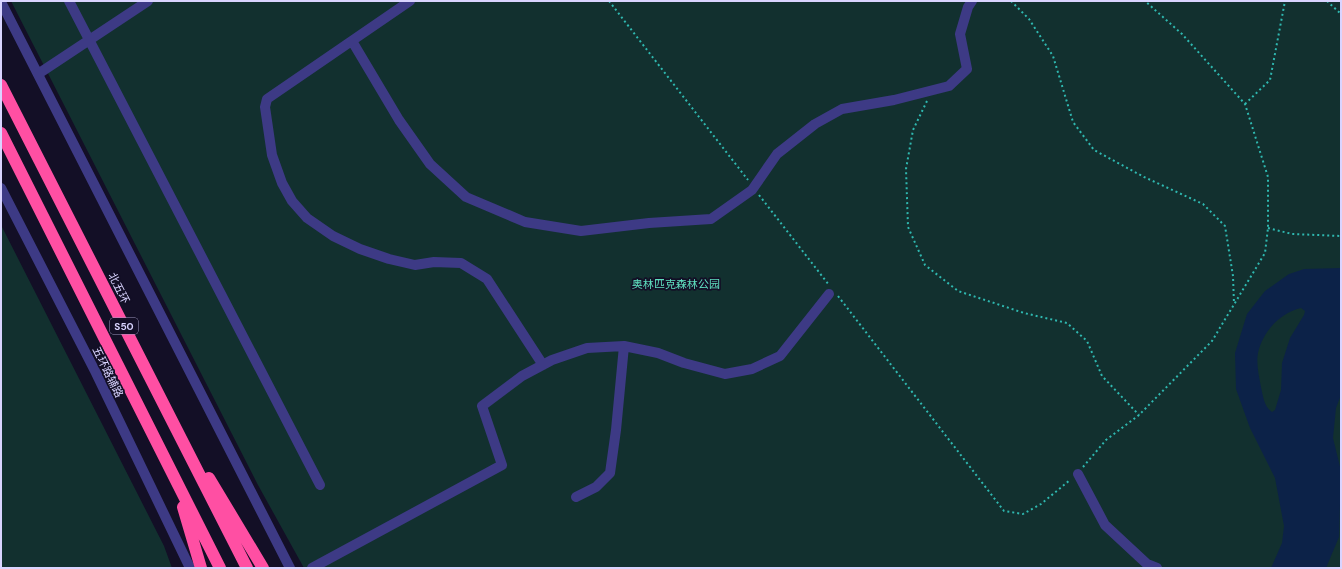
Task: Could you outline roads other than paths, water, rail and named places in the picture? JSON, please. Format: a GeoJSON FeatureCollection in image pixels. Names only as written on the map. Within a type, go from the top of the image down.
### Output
{"type":"FeatureCollection","features":[{"type":"Feature","properties":{"kind":"highway","name":"北五环"},"geometry":{"type":"LineString","coordinates":[[1,85],[247,568]]}},
{"type":"Feature","properties":{"kind":"highway","name":"S50"},"geometry":{"type":"LineString","coordinates":[[1,133],[220,568]]}},
{"type":"Feature","properties":{"kind":"highway"},"geometry":{"type":"LineString","coordinates":[[164,404],[263,568]]}},
{"type":"Feature","properties":{"kind":"highway"},"geometry":{"type":"LineString","coordinates":[[174,477],[201,568]]}},
{"type":"Feature","properties":{"kind":"street"},"geometry":{"type":"LineString","coordinates":[[69,1],[320,485]]}},
{"type":"Feature","properties":{"kind":"street"},"geometry":{"type":"LineString","coordinates":[[38,74],[148,1]]}},
{"type":"Feature","properties":{"kind":"street"},"geometry":{"type":"LineString","coordinates":[[410,1],[268,99],[265,107],[272,155],[282,182],[292,201],[307,218],[333,236],[360,249],[390,259],[415,265],[434,262],[461,263],[487,279],[542,365]]}},
{"type":"Feature","properties":{"kind":"street"},"geometry":{"type":"LineString","coordinates":[[352,41],[399,120],[430,164],[466,197],[525,222],[581,231],[649,223],[711,219],[752,190],[777,154],[815,124],[842,109],[894,100],[949,86],[967,69],[960,34],[968,7],[972,1]]}},
{"type":"Feature","properties":{"kind":"street"},"geometry":{"type":"LineString","coordinates":[[1,2],[290,568]]}},
{"type":"Feature","properties":{"kind":"street","name":"五环路辅路"},"geometry":{"type":"LineString","coordinates":[[1,188],[96,373],[190,568]]}},
{"type":"Feature","properties":{"kind":"street"},"geometry":{"type":"LineString","coordinates":[[312,568],[502,465],[482,406],[522,376],[542,365],[587,348],[624,346],[658,353],[684,364],[725,374],[752,369],[780,356],[829,294]]}},
{"type":"Feature","properties":{"kind":"street"},"geometry":{"type":"LineString","coordinates":[[576,497],[596,487],[610,472],[616,430],[624,346]]}},
{"type":"Feature","properties":{"kind":"street"},"geometry":{"type":"LineString","coordinates":[[1078,474],[1105,525],[1147,564],[1157,568]]}},
{"type":"Feature","properties":{"kind":"water"},"geometry":{"type":"Polygon","coordinates":[[[1341,268],[1341,395],[1336,408],[1333,438],[1341,471],[1339,537],[1326,568],[1271,568],[1282,543],[1284,526],[1275,478],[1250,428],[1236,389],[1235,353],[1247,314],[1265,291],[1289,274],[1304,269],[1341,268]],[[1301,308],[1293,310],[1279,319],[1268,330],[1260,345],[1257,357],[1262,394],[1267,407],[1272,412],[1275,410],[1281,390],[1282,363],[1290,338],[1305,311],[1301,308]]]}},
{"type":"Feature","properties":{"kind":"park label","name":"奥林匹克森林公园"},"geometry":{"type":"Point","coordinates":[676,284]}}]}
